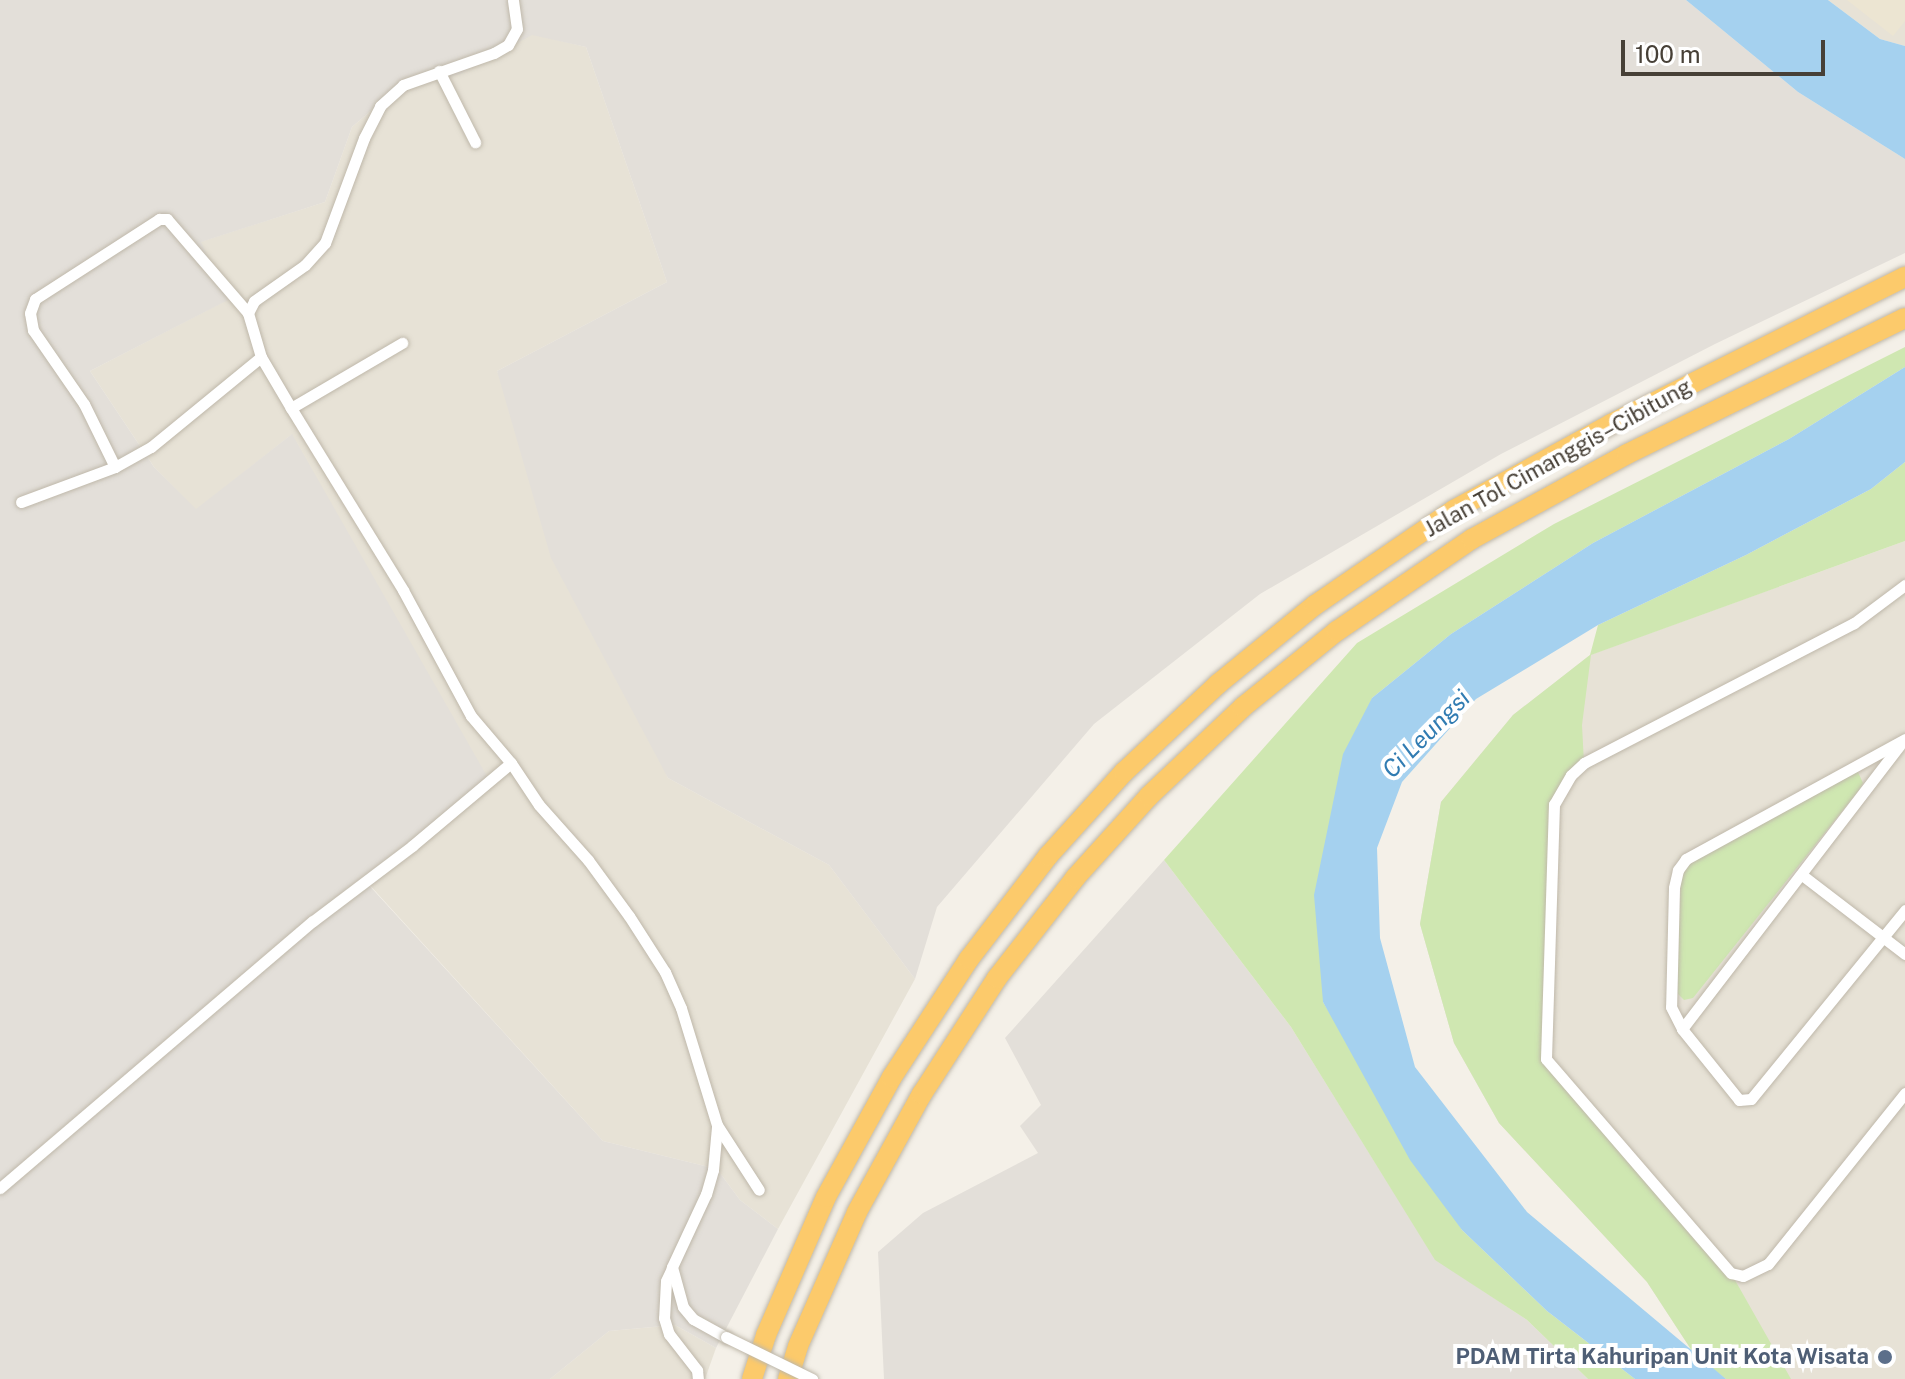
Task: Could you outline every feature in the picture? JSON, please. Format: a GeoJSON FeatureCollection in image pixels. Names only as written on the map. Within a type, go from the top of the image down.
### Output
{"type":"FeatureCollection","features":[{"type":"Feature","properties":{"kind":"highway","name":"Jalan Tol Cimanggis–Cibitung"},"geometry":{"type":"LineString","coordinates":[[752,1379],[766,1335],[826,1197],[892,1077],[969,959],[1048,856],[1124,772],[1218,684],[1315,605],[1454,510],[1611,424],[1905,277]]}},
{"type":"Feature","properties":{"kind":"highway","name":"Jalan Tol Cimanggis–Cibitung"},"geometry":{"type":"LineString","coordinates":[[788,1379],[798,1346],[857,1212],[922,1094],[997,978],[1075,878],[1169,777],[1243,707],[1337,631],[1472,539],[1627,454],[1903,319]]}},
{"type":"Feature","properties":{"kind":"street"},"geometry":{"type":"LineString","coordinates":[[248,313],[254,301],[305,265],[325,243],[364,138],[380,106],[403,85],[494,53],[508,45],[517,29],[513,0]]}},
{"type":"Feature","properties":{"kind":"street"},"geometry":{"type":"LineString","coordinates":[[439,71],[475,142]]}},
{"type":"Feature","properties":{"kind":"street"},"geometry":{"type":"LineString","coordinates":[[115,467],[84,404],[33,330],[30,313],[35,299],[159,219],[167,219],[248,313],[261,357],[403,590],[471,716],[621,905],[665,972],[681,1008],[717,1125],[759,1190]]}},
{"type":"Feature","properties":{"kind":"street"},"geometry":{"type":"LineString","coordinates":[[291,408],[402,343]]}},
{"type":"Feature","properties":{"kind":"street"},"geometry":{"type":"LineString","coordinates":[[21,502],[115,467],[151,447],[261,357]]}},
{"type":"Feature","properties":{"kind":"street"},"geometry":{"type":"LineString","coordinates":[[1905,585],[1854,623],[1584,763],[1571,775],[1554,804],[1546,1059],[1731,1273],[1743,1276],[1768,1264],[1905,1093]]}},
{"type":"Feature","properties":{"kind":"street"},"geometry":{"type":"LineString","coordinates":[[1682,1029],[1903,740]]}},
{"type":"Feature","properties":{"kind":"street"},"geometry":{"type":"LineString","coordinates":[[1903,740],[1686,859],[1678,870],[1674,888],[1671,1007],[1682,1029],[1739,1100],[1751,1099],[1905,910]]}},
{"type":"Feature","properties":{"kind":"street"},"geometry":{"type":"LineString","coordinates":[[0,1188],[313,921],[412,846],[511,763]]}},
{"type":"Feature","properties":{"kind":"street"},"geometry":{"type":"LineString","coordinates":[[1802,875],[1905,954]]}},
{"type":"Feature","properties":{"kind":"street"},"geometry":{"type":"LineString","coordinates":[[698,1379],[697,1370],[669,1334],[664,1318],[666,1281],[706,1194],[713,1170],[717,1125]]}},
{"type":"Feature","properties":{"kind":"street"},"geometry":{"type":"LineString","coordinates":[[672,1267],[683,1307],[693,1319],[812,1379]]}},
{"type":"Feature","properties":{"kind":"shaded area"},"geometry":{"type":"Polygon","coordinates":[[[0,0],[1686,0],[1798,92],[1905,159],[1905,253],[1715,344],[1501,454],[1260,594],[1094,724],[937,907],[915,979],[829,865],[668,778],[551,558],[497,371],[667,282],[586,47],[532,35],[461,74],[396,89],[352,127],[325,202],[201,242],[228,300],[90,371],[154,467],[196,509],[292,434],[488,778],[366,882],[603,1141],[717,1169],[740,1200],[778,1229],[716,1348],[675,1325],[609,1331],[550,1379],[0,1379],[0,0]]]}},
{"type":"Feature","properties":{"kind":"shaded area"},"geometry":{"type":"Polygon","coordinates":[[[1828,0],[1905,0],[1905,46],[1880,39],[1828,0]]]}},
{"type":"Feature","properties":{"kind":"shaded area"},"geometry":{"type":"Polygon","coordinates":[[[1847,0],[1905,0],[1905,21],[1893,36],[1847,0]]]}},
{"type":"Feature","properties":{"kind":"shaded area"},"geometry":{"type":"Polygon","coordinates":[[[532,34],[586,47],[667,282],[497,371],[668,778],[829,865],[915,979],[778,1229],[740,1200],[717,1169],[603,1141],[366,881],[291,435],[196,510],[154,467],[90,371],[227,300],[200,242],[325,202],[352,127],[396,89],[462,73],[532,34]]]}},
{"type":"Feature","properties":{"kind":"shaded area"},"geometry":{"type":"Polygon","coordinates":[[[1905,541],[1905,1379],[1726,1379],[1694,1354],[1647,1282],[1499,1123],[1454,1043],[1420,924],[1441,802],[1513,715],[1590,655],[1905,541]]]}},
{"type":"Feature","properties":{"kind":"shaded area"},"geometry":{"type":"Polygon","coordinates":[[[1164,860],[1291,1027],[1435,1259],[1527,1320],[1588,1379],[884,1379],[878,1252],[923,1213],[1038,1153],[1020,1126],[1041,1105],[1005,1038],[1164,860]]]}},
{"type":"Feature","properties":{"kind":"shaded area"},"geometry":{"type":"Polygon","coordinates":[[[675,1325],[716,1348],[705,1379],[550,1379],[609,1331],[675,1325]]]}},
{"type":"Feature","properties":{"kind":"green space"},"geometry":{"type":"Polygon","coordinates":[[[1905,347],[1905,367],[1789,439],[1593,543],[1451,634],[1372,698],[1323,1002],[1462,1230],[1547,1311],[1635,1379],[1588,1379],[1527,1320],[1435,1260],[1291,1027],[1164,860],[1357,643],[1554,524],[1905,347]]]}},
{"type":"Feature","properties":{"kind":"green space"},"geometry":{"type":"Polygon","coordinates":[[[1905,462],[1905,541],[1591,655],[1582,725],[1584,763],[1554,804],[1546,1059],[1731,1273],[1791,1379],[1726,1379],[1694,1354],[1647,1282],[1499,1123],[1454,1043],[1420,924],[1441,802],[1513,715],[1590,655],[1598,625],[1746,555],[1871,489],[1905,462]]]}},
{"type":"Feature","properties":{"kind":"green space"},"geometry":{"type":"Polygon","coordinates":[[[1857,770],[1863,783],[1859,790],[1693,998],[1684,1000],[1677,993],[1681,874],[1685,865],[1857,770]]]}},
{"type":"Feature","properties":{"kind":"water"},"geometry":{"type":"Polygon","coordinates":[[[1686,0],[1828,0],[1880,39],[1905,46],[1905,159],[1798,92],[1686,0]]]}},
{"type":"Feature","properties":{"kind":"water","name":"Ci Leungsi"},"geometry":{"type":"Polygon","coordinates":[[[1905,367],[1905,462],[1871,489],[1746,555],[1598,625],[1476,699],[1402,782],[1377,848],[1380,938],[1415,1067],[1527,1212],[1726,1379],[1635,1379],[1547,1311],[1462,1230],[1410,1160],[1323,1002],[1314,895],[1343,754],[1372,698],[1451,634],[1593,543],[1789,439],[1905,367]]]}},
{"type":"Feature","properties":{"kind":"place","name":"PDAM Tirta Kahuripan Unit Kota Wisata"},"geometry":{"type":"Point","coordinates":[1885,1357]}}]}
